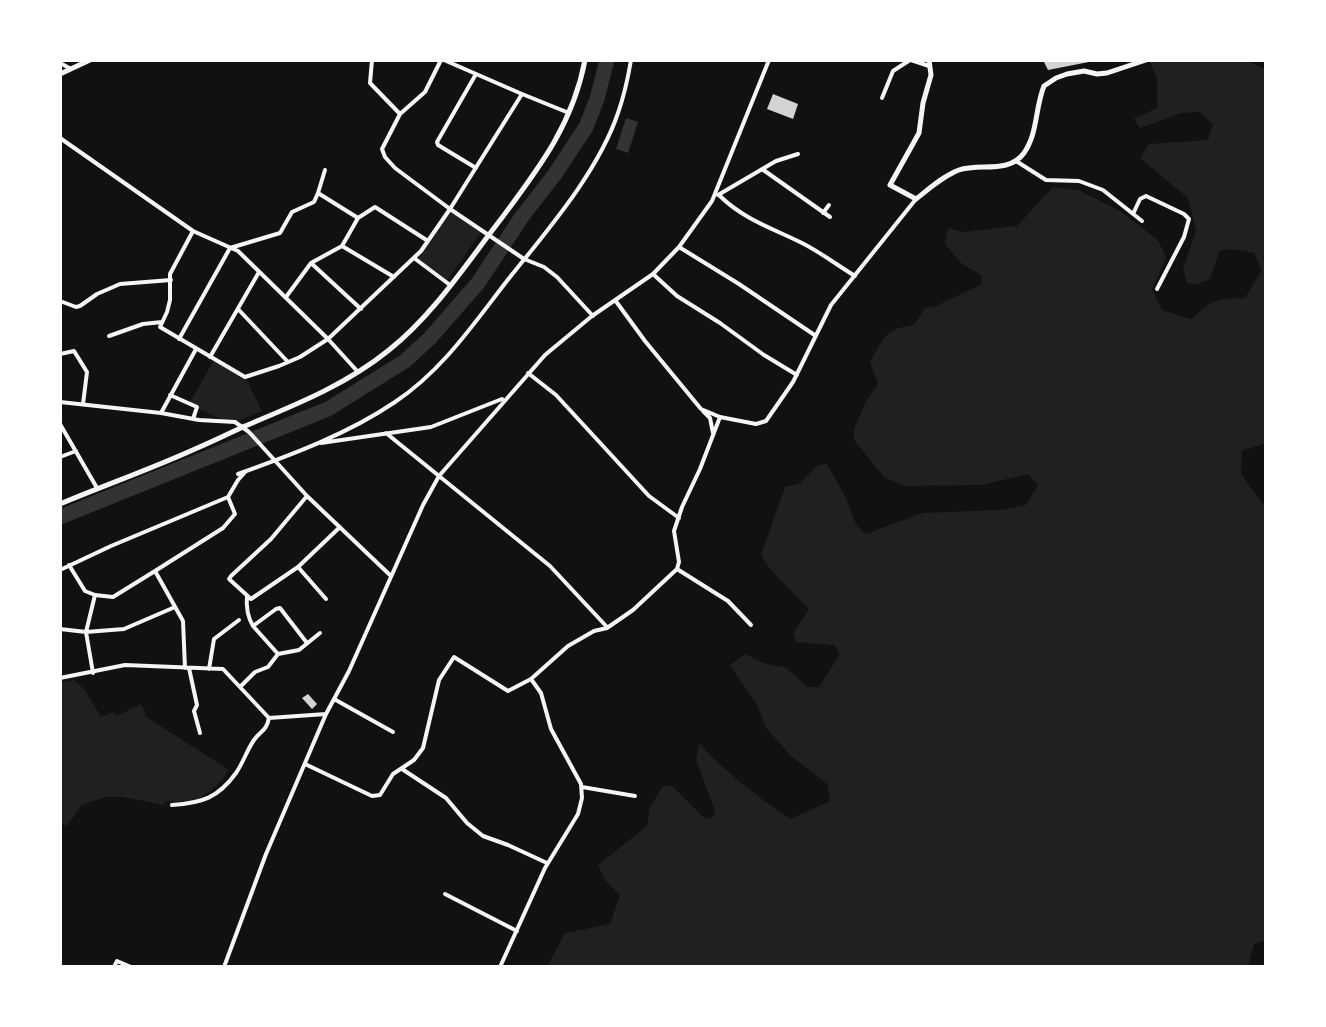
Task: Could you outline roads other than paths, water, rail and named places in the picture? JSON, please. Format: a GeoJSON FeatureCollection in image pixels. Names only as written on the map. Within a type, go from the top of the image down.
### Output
{"type":"FeatureCollection","features":[{"type":"Feature","properties":{"kind":"street"},"geometry":{"type":"LineString","coordinates":[[60,74],[90,60]]}},
{"type":"Feature","properties":{"kind":"street"},"geometry":{"type":"LineString","coordinates":[[372,60],[370,83],[400,114]]}},
{"type":"Feature","properties":{"kind":"street"},"geometry":{"type":"LineString","coordinates":[[570,113],[442,60],[424,92],[400,114],[382,149],[395,168],[450,209],[523,258],[544,267],[557,277],[593,316]]}},
{"type":"Feature","properties":{"kind":"street"},"geometry":{"type":"LineString","coordinates":[[60,504],[195,449],[322,393],[359,373],[390,350],[412,330],[450,285],[552,147],[570,113],[581,82],[585,60]]}},
{"type":"Feature","properties":{"kind":"street"},"geometry":{"type":"LineString","coordinates":[[238,474],[273,458],[317,443],[374,415],[426,378],[468,332],[573,196],[596,160],[618,113],[631,60]]}},
{"type":"Feature","properties":{"kind":"street"},"geometry":{"type":"LineString","coordinates":[[224,967],[266,854],[326,714],[349,671],[423,505],[439,476],[504,399],[561,340],[653,274],[679,247],[717,195],[769,60]]}},
{"type":"Feature","properties":{"kind":"street"},"geometry":{"type":"LineString","coordinates":[[882,98],[893,71],[910,60],[929,63],[932,75],[923,103],[919,133],[890,184],[916,199]]}},
{"type":"Feature","properties":{"kind":"street"},"geometry":{"type":"LineString","coordinates":[[701,409],[720,417],[756,424],[766,421],[797,375],[831,305],[916,199],[954,172],[966,168],[1006,165],[1017,161],[1023,155],[1032,137],[1042,92],[1048,83],[1067,74],[1084,71],[1097,74],[1107,73],[1146,60]]}},
{"type":"Feature","properties":{"kind":"street"},"geometry":{"type":"LineString","coordinates":[[60,63],[71,69]]}},
{"type":"Feature","properties":{"kind":"street"},"geometry":{"type":"LineString","coordinates":[[476,74],[437,142],[438,145],[476,168]]}},
{"type":"Feature","properties":{"kind":"street"},"geometry":{"type":"LineString","coordinates":[[193,231],[170,274],[170,300],[160,327],[245,377],[288,362],[328,339],[394,278],[428,242],[522,94]]}},
{"type":"Feature","properties":{"kind":"street"},"geometry":{"type":"LineString","coordinates":[[60,138],[193,231],[238,251],[328,339],[359,373]]}},
{"type":"Feature","properties":{"kind":"street"},"geometry":{"type":"LineString","coordinates":[[717,195],[776,161],[798,154]]}},
{"type":"Feature","properties":{"kind":"street"},"geometry":{"type":"LineString","coordinates":[[1017,161],[1046,180],[1079,182],[1103,190],[1142,221]]}},
{"type":"Feature","properties":{"kind":"street"},"geometry":{"type":"LineString","coordinates":[[762,169],[830,218]]}},
{"type":"Feature","properties":{"kind":"street"},"geometry":{"type":"LineString","coordinates":[[179,339],[230,248],[280,233],[292,212],[314,202],[325,170]]}},
{"type":"Feature","properties":{"kind":"street"},"geometry":{"type":"LineString","coordinates":[[318,193],[358,218]]}},
{"type":"Feature","properties":{"kind":"street"},"geometry":{"type":"LineString","coordinates":[[717,195],[763,226],[803,243],[855,276]]}},
{"type":"Feature","properties":{"kind":"street"},"geometry":{"type":"LineString","coordinates":[[1133,214],[1140,199],[1146,196],[1184,214],[1189,219],[1184,237],[1157,289]]}},
{"type":"Feature","properties":{"kind":"street"},"geometry":{"type":"LineString","coordinates":[[823,213],[829,205]]}},
{"type":"Feature","properties":{"kind":"street"},"geometry":{"type":"LineString","coordinates":[[286,297],[311,263],[342,246],[358,218],[375,207],[428,242]]}},
{"type":"Feature","properties":{"kind":"street"},"geometry":{"type":"LineString","coordinates":[[342,246],[394,278]]}},
{"type":"Feature","properties":{"kind":"street"},"geometry":{"type":"LineString","coordinates":[[679,247],[816,336]]}},
{"type":"Feature","properties":{"kind":"street"},"geometry":{"type":"LineString","coordinates":[[414,258],[450,285]]}},
{"type":"Feature","properties":{"kind":"street"},"geometry":{"type":"LineString","coordinates":[[311,263],[361,309]]}},
{"type":"Feature","properties":{"kind":"street"},"geometry":{"type":"LineString","coordinates":[[210,357],[258,272]]}},
{"type":"Feature","properties":{"kind":"street"},"geometry":{"type":"LineString","coordinates":[[653,274],[677,296],[797,375]]}},
{"type":"Feature","properties":{"kind":"street"},"geometry":{"type":"LineString","coordinates":[[60,301],[76,307],[120,284],[171,280]]}},
{"type":"Feature","properties":{"kind":"street"},"geometry":{"type":"LineString","coordinates":[[615,300],[645,341],[710,418],[713,434]]}},
{"type":"Feature","properties":{"kind":"street"},"geometry":{"type":"LineString","coordinates":[[238,309],[288,362]]}},
{"type":"Feature","properties":{"kind":"street"},"geometry":{"type":"LineString","coordinates":[[109,336],[143,324],[162,322]]}},
{"type":"Feature","properties":{"kind":"street"},"geometry":{"type":"LineString","coordinates":[[161,413],[196,349]]}},
{"type":"Feature","properties":{"kind":"street"},"geometry":{"type":"LineString","coordinates":[[60,354],[74,351],[87,372],[83,404]]}},
{"type":"Feature","properties":{"kind":"street"},"geometry":{"type":"LineString","coordinates":[[528,373],[556,396],[649,496],[679,518]]}},
{"type":"Feature","properties":{"kind":"street"},"geometry":{"type":"LineString","coordinates":[[170,395],[197,407],[193,419]]}},
{"type":"Feature","properties":{"kind":"street"},"geometry":{"type":"LineString","coordinates":[[317,443],[431,427],[504,399]]}},
{"type":"Feature","properties":{"kind":"street"},"geometry":{"type":"LineString","coordinates":[[60,402],[235,422],[249,432],[307,496],[391,576]]}},
{"type":"Feature","properties":{"kind":"street"},"geometry":{"type":"LineString","coordinates":[[305,764],[372,796],[380,795],[393,774],[414,760],[423,748],[439,680],[454,657],[508,691],[531,679],[568,646],[594,631],[607,628],[633,610],[677,569],[679,562],[675,531],[720,417]]}},
{"type":"Feature","properties":{"kind":"street"},"geometry":{"type":"LineString","coordinates":[[60,424],[97,488]]}},
{"type":"Feature","properties":{"kind":"street"},"geometry":{"type":"LineString","coordinates":[[386,434],[550,566],[607,628]]}},
{"type":"Feature","properties":{"kind":"street"},"geometry":{"type":"LineString","coordinates":[[60,457],[76,452]]}},
{"type":"Feature","properties":{"kind":"street"},"geometry":{"type":"LineString","coordinates":[[60,570],[228,497],[246,471]]}},
{"type":"Feature","properties":{"kind":"street"},"geometry":{"type":"LineString","coordinates":[[307,496],[271,539],[231,576],[229,579],[234,585],[251,599],[298,567],[340,527]]}},
{"type":"Feature","properties":{"kind":"street"},"geometry":{"type":"LineString","coordinates":[[69,565],[85,591],[95,595],[113,597],[223,528],[235,514],[228,497]]}},
{"type":"Feature","properties":{"kind":"street"},"geometry":{"type":"LineString","coordinates":[[298,567],[326,599]]}},
{"type":"Feature","properties":{"kind":"street"},"geometry":{"type":"LineString","coordinates":[[677,569],[728,601],[751,625]]}},
{"type":"Feature","properties":{"kind":"street"},"geometry":{"type":"LineString","coordinates":[[155,570],[183,621],[187,668],[200,733]]}},
{"type":"Feature","properties":{"kind":"street"},"geometry":{"type":"LineString","coordinates":[[93,673],[86,632],[95,595]]}},
{"type":"Feature","properties":{"kind":"street"},"geometry":{"type":"LineString","coordinates":[[247,596],[248,617],[278,654]]}},
{"type":"Feature","properties":{"kind":"street"},"geometry":{"type":"LineString","coordinates":[[60,629],[86,632],[124,629],[175,607]]}},
{"type":"Feature","properties":{"kind":"street"},"geometry":{"type":"LineString","coordinates":[[253,626],[280,608],[307,643]]}},
{"type":"Feature","properties":{"kind":"street"},"geometry":{"type":"LineString","coordinates":[[209,669],[214,639],[239,620]]}},
{"type":"Feature","properties":{"kind":"street"},"geometry":{"type":"LineString","coordinates":[[240,687],[255,672],[268,667],[278,654],[299,650],[320,633]]}},
{"type":"Feature","properties":{"kind":"street"},"geometry":{"type":"LineString","coordinates":[[60,678],[124,665],[223,669],[269,718]]}},
{"type":"Feature","properties":{"kind":"street"},"geometry":{"type":"LineString","coordinates":[[500,967],[547,863],[578,814],[582,798],[582,787],[550,729],[541,693],[531,679]]}},
{"type":"Feature","properties":{"kind":"street"},"geometry":{"type":"LineString","coordinates":[[334,699],[393,732]]}},
{"type":"Feature","properties":{"kind":"street"},"geometry":{"type":"LineString","coordinates":[[269,718],[326,714]]}},
{"type":"Feature","properties":{"kind":"street"},"geometry":{"type":"LineString","coordinates":[[172,805],[195,804],[213,797],[236,774],[255,739],[266,729],[269,718]]}},
{"type":"Feature","properties":{"kind":"street"},"geometry":{"type":"LineString","coordinates":[[402,769],[446,798],[467,823],[483,836],[547,863]]}},
{"type":"Feature","properties":{"kind":"street"},"geometry":{"type":"LineString","coordinates":[[582,787],[635,796]]}},
{"type":"Feature","properties":{"kind":"street"},"geometry":{"type":"LineString","coordinates":[[445,894],[517,931]]}},
{"type":"Feature","properties":{"kind":"street"},"geometry":{"type":"LineString","coordinates":[[114,967],[117,962],[131,967]]}},
{"type":"Feature","properties":{"kind":"waterway"},"geometry":{"type":"LineString","coordinates":[[60,517],[328,409],[405,361],[430,338],[478,283],[521,218],[555,174],[586,127],[597,99],[607,60]]}}]}
